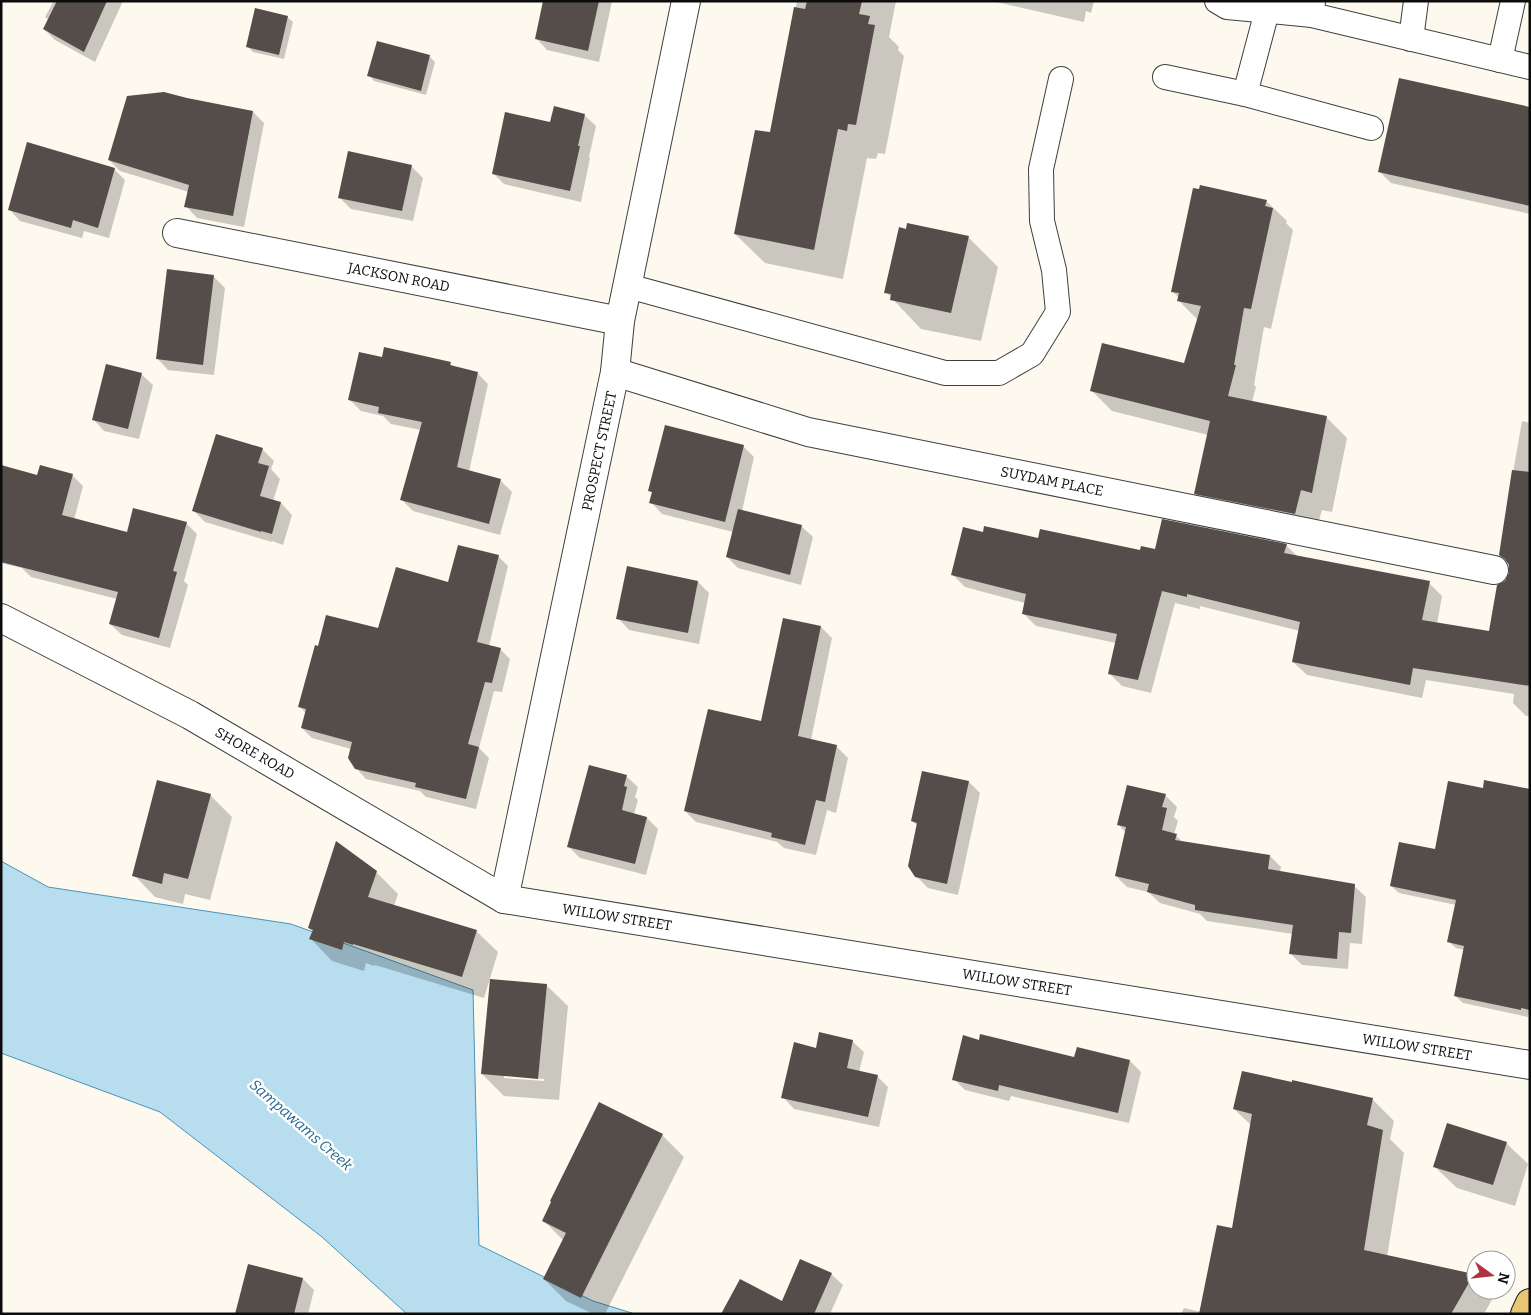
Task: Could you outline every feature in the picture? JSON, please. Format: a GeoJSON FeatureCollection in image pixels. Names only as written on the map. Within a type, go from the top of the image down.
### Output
{"type":"FeatureCollection","features":[{"type":"Feature","properties":{"kind":"main road"},"geometry":{"type":"LineString","coordinates":[[1525,1314],[1530,1303]]}},
{"type":"Feature","properties":{"kind":"street","name":"PROSPECT STREET"},"geometry":{"type":"LineString","coordinates":[[504,899],[615,372],[620,320],[686,1]]}},
{"type":"Feature","properties":{"kind":"street","name":"JACKSON ROAD"},"geometry":{"type":"LineString","coordinates":[[177,233],[620,320]]}},
{"type":"Feature","properties":{"kind":"street","name":"SUYDAM PLACE"},"geometry":{"type":"LineString","coordinates":[[615,372],[808,432],[1494,570]]}},
{"type":"Feature","properties":{"kind":"street","name":"SHORE ROAD"},"geometry":{"type":"LineString","coordinates":[[1,618],[190,715],[504,899]]}},
{"type":"Feature","properties":{"kind":"street","name":"WILLOW STREET"},"geometry":{"type":"LineString","coordinates":[[504,899],[1530,1065]]}},
{"type":"Feature","properties":{"kind":"lane"},"geometry":{"type":"LineString","coordinates":[[1217,1],[1227,7],[1267,11],[1313,8],[1411,39],[1530,67]]}},
{"type":"Feature","properties":{"kind":"lane"},"geometry":{"type":"LineString","coordinates":[[1411,39],[1416,1]]}},
{"type":"Feature","properties":{"kind":"lane"},"geometry":{"type":"LineString","coordinates":[[1500,60],[1514,1]]}},
{"type":"Feature","properties":{"kind":"lane"},"geometry":{"type":"LineString","coordinates":[[1245,94],[1267,11]]}},
{"type":"Feature","properties":{"kind":"lane"},"geometry":{"type":"LineString","coordinates":[[1165,77],[1245,94],[1371,128]]}},
{"type":"Feature","properties":{"kind":"lane"},"geometry":{"type":"LineString","coordinates":[[628,286],[945,373],[999,373],[1032,354],[1058,312],[1054,270],[1042,221],[1041,169],[1061,79]]}},
{"type":"Feature","properties":{"kind":"water","name":"Sampawams Creek"},"geometry":{"type":"Polygon","coordinates":[[[1,861],[48,887],[291,924],[473,990],[479,1245],[593,1301],[635,1314],[407,1314],[322,1237],[160,1112],[1,1053],[1,861]]]}},
{"type":"Feature","properties":{"kind":"building"},"geometry":{"type":"Polygon","coordinates":[[[57,1],[107,1],[84,52],[43,29],[57,1]]]}},
{"type":"Feature","properties":{"kind":"building"},"geometry":{"type":"Polygon","coordinates":[[[543,1],[599,1],[588,51],[535,39],[543,1]]]}},
{"type":"Feature","properties":{"kind":"building"},"geometry":{"type":"Polygon","coordinates":[[[807,1],[862,1],[859,14],[870,16],[868,24],[875,25],[856,125],[848,124],[847,131],[838,129],[814,250],[734,234],[755,130],[770,132],[794,7],[805,9],[807,1]]]}},
{"type":"Feature","properties":{"kind":"building"},"geometry":{"type":"Polygon","coordinates":[[[255,8],[288,16],[279,55],[246,47],[255,8]]]}},
{"type":"Feature","properties":{"kind":"building"},"geometry":{"type":"Polygon","coordinates":[[[377,41],[430,55],[421,91],[367,76],[377,41]]]}},
{"type":"Feature","properties":{"kind":"building"},"geometry":{"type":"Polygon","coordinates":[[[1399,78],[1530,107],[1530,206],[1378,172],[1399,78]]]}},
{"type":"Feature","properties":{"kind":"building"},"geometry":{"type":"Polygon","coordinates":[[[164,92],[253,111],[233,216],[184,207],[189,185],[108,160],[127,96],[164,92]]]}},
{"type":"Feature","properties":{"kind":"building"},"geometry":{"type":"Polygon","coordinates":[[[554,106],[585,114],[570,191],[492,174],[505,112],[550,122],[554,106]]]}},
{"type":"Feature","properties":{"kind":"building"},"geometry":{"type":"Polygon","coordinates":[[[27,142],[115,168],[98,228],[73,220],[71,228],[8,210],[27,142]]]}},
{"type":"Feature","properties":{"kind":"building"},"geometry":{"type":"Polygon","coordinates":[[[348,151],[412,165],[402,211],[338,198],[348,151]]]}},
{"type":"Feature","properties":{"kind":"building"},"geometry":{"type":"Polygon","coordinates":[[[1200,185],[1267,200],[1265,206],[1273,208],[1251,309],[1244,308],[1234,365],[1236,365],[1228,396],[1327,416],[1312,493],[1301,490],[1295,514],[1194,494],[1210,421],[1090,391],[1102,343],[1184,363],[1201,306],[1177,301],[1179,293],[1171,292],[1193,188],[1199,189],[1200,185]]]}},
{"type":"Feature","properties":{"kind":"building"},"geometry":{"type":"Polygon","coordinates":[[[907,223],[969,236],[951,313],[890,300],[891,294],[884,293],[899,227],[906,229],[907,223]]]}},
{"type":"Feature","properties":{"kind":"building"},"geometry":{"type":"Polygon","coordinates":[[[167,269],[214,275],[203,365],[156,359],[167,269]]]}},
{"type":"Feature","properties":{"kind":"building"},"geometry":{"type":"Polygon","coordinates":[[[384,347],[451,362],[450,365],[478,372],[457,467],[501,479],[489,524],[400,500],[422,422],[378,413],[379,407],[348,400],[359,352],[382,357],[384,347]]]}},
{"type":"Feature","properties":{"kind":"building"},"geometry":{"type":"Polygon","coordinates":[[[106,364],[142,373],[128,429],[92,420],[106,364]]]}},
{"type":"Feature","properties":{"kind":"building"},"geometry":{"type":"Polygon","coordinates":[[[665,425],[744,445],[725,522],[649,503],[652,492],[648,491],[665,425]]]}},
{"type":"Feature","properties":{"kind":"building"},"geometry":{"type":"Polygon","coordinates":[[[216,434],[263,448],[258,463],[269,466],[260,496],[281,502],[272,534],[192,511],[216,434]]]}},
{"type":"Feature","properties":{"kind":"building"},"geometry":{"type":"Polygon","coordinates":[[[1,465],[37,475],[40,465],[73,474],[62,515],[127,532],[133,508],[187,522],[173,571],[177,572],[159,638],[109,624],[118,592],[1,562],[1,465]]]}},
{"type":"Feature","properties":{"kind":"building"},"geometry":{"type":"Polygon","coordinates":[[[1512,470],[1530,472],[1530,686],[1413,668],[1410,685],[1292,662],[1300,622],[1187,594],[1187,597],[1162,591],[1138,680],[1108,674],[1117,634],[1022,614],[1026,594],[951,575],[963,527],[983,532],[984,526],[1038,538],[1040,529],[1140,550],[1141,546],[1155,549],[1162,519],[1287,544],[1284,553],[1430,581],[1422,620],[1489,631],[1497,585],[1505,581],[1509,573],[1509,565],[1499,555],[1512,470]]]}},
{"type":"Feature","properties":{"kind":"building"},"geometry":{"type":"Polygon","coordinates":[[[738,509],[802,525],[790,575],[726,557],[738,509]]]}},
{"type":"Feature","properties":{"kind":"building"},"geometry":{"type":"Polygon","coordinates":[[[458,545],[499,555],[477,642],[501,648],[492,683],[485,682],[468,744],[479,747],[466,799],[415,787],[416,783],[355,769],[348,758],[352,742],[301,728],[306,709],[298,707],[315,645],[318,646],[326,615],[378,628],[396,567],[448,582],[458,545]]]}},
{"type":"Feature","properties":{"kind":"building"},"geometry":{"type":"Polygon","coordinates":[[[627,566],[698,581],[688,633],[616,619],[627,566]]]}},
{"type":"Feature","properties":{"kind":"building"},"geometry":{"type":"Polygon","coordinates":[[[783,618],[821,626],[798,736],[837,745],[825,802],[816,800],[805,845],[771,837],[772,833],[684,811],[708,709],[761,721],[783,618]]]}},
{"type":"Feature","properties":{"kind":"building"},"geometry":{"type":"Polygon","coordinates":[[[589,765],[627,775],[624,786],[627,787],[622,810],[647,817],[635,864],[567,847],[589,765]]]}},
{"type":"Feature","properties":{"kind":"building"},"geometry":{"type":"Polygon","coordinates":[[[922,771],[969,781],[947,884],[915,877],[908,866],[917,823],[911,821],[922,771]]]}},
{"type":"Feature","properties":{"kind":"building"},"geometry":{"type":"Polygon","coordinates":[[[157,780],[211,794],[188,879],[164,873],[162,884],[132,876],[157,780]]]}},
{"type":"Feature","properties":{"kind":"building"},"geometry":{"type":"Polygon","coordinates":[[[1484,780],[1530,789],[1530,1010],[1521,1008],[1521,1010],[1454,996],[1464,946],[1447,942],[1456,900],[1390,886],[1399,842],[1435,849],[1448,781],[1483,788],[1484,780]]]}},
{"type":"Feature","properties":{"kind":"building"},"geometry":{"type":"Polygon","coordinates":[[[1127,785],[1166,794],[1162,807],[1167,808],[1162,830],[1177,834],[1175,840],[1270,855],[1268,869],[1355,884],[1351,933],[1339,932],[1337,959],[1289,954],[1293,925],[1195,910],[1195,905],[1147,892],[1149,884],[1115,876],[1126,827],[1117,825],[1127,785]]]}},
{"type":"Feature","properties":{"kind":"building"},"geometry":{"type":"Polygon","coordinates":[[[336,841],[377,871],[368,897],[477,930],[462,977],[353,944],[344,942],[342,950],[309,939],[313,930],[308,928],[336,841]]]}},
{"type":"Feature","properties":{"kind":"building"},"geometry":{"type":"Polygon","coordinates":[[[490,979],[547,984],[538,1079],[481,1074],[490,979]]]}},
{"type":"Feature","properties":{"kind":"building"},"geometry":{"type":"Polygon","coordinates":[[[819,1032],[853,1040],[847,1068],[878,1075],[868,1117],[781,1098],[794,1042],[816,1048],[819,1032]]]}},
{"type":"Feature","properties":{"kind":"building"},"geometry":{"type":"Polygon","coordinates":[[[980,1034],[1074,1057],[1077,1047],[1130,1060],[1118,1113],[999,1085],[998,1091],[952,1080],[963,1035],[979,1040],[980,1034]]]}},
{"type":"Feature","properties":{"kind":"building"},"geometry":{"type":"Polygon","coordinates":[[[1242,1071],[1373,1098],[1367,1125],[1383,1130],[1364,1250],[1466,1272],[1466,1288],[1451,1314],[1199,1314],[1217,1225],[1232,1228],[1252,1114],[1233,1109],[1242,1071]]]}},
{"type":"Feature","properties":{"kind":"building"},"geometry":{"type":"Polygon","coordinates":[[[599,1102],[663,1134],[581,1298],[543,1279],[566,1233],[542,1221],[599,1102]]]}},
{"type":"Feature","properties":{"kind":"building"},"geometry":{"type":"Polygon","coordinates":[[[1447,1123],[1507,1142],[1493,1185],[1433,1167],[1447,1123]]]}},
{"type":"Feature","properties":{"kind":"building"},"geometry":{"type":"Polygon","coordinates":[[[800,1259],[832,1273],[814,1314],[721,1314],[740,1279],[782,1301],[800,1259]]]}},
{"type":"Feature","properties":{"kind":"building"},"geometry":{"type":"Polygon","coordinates":[[[248,1264],[303,1278],[294,1314],[235,1314],[248,1264]]]}}]}
